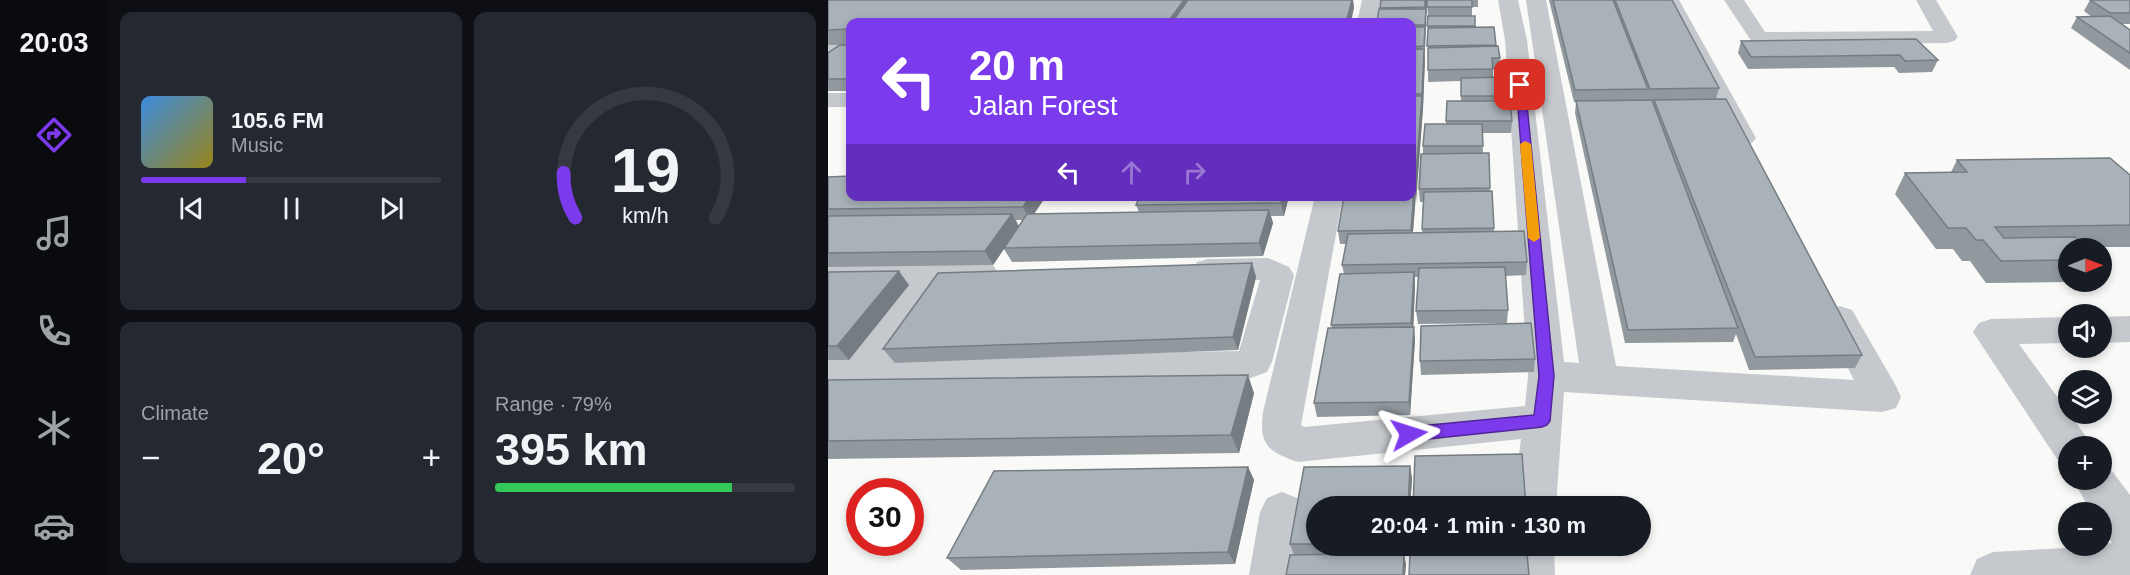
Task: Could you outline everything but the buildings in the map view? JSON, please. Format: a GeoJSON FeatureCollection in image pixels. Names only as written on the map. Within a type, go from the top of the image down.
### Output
{"type":"FeatureCollection","features":[{"type":"Feature","properties":{"kind":"street"},"geometry":{"type":"LineString","coordinates":[[1368,18],[1372,0]]}},
{"type":"Feature","properties":{"kind":"street"},"geometry":{"type":"LineString","coordinates":[[1508,0],[1516,40],[1547,376],[1535,496]]}},
{"type":"Feature","properties":{"kind":"street"},"geometry":{"type":"LineString","coordinates":[[1536,0],[1600,379]]}},
{"type":"Feature","properties":{"kind":"street"},"geometry":{"type":"LineString","coordinates":[[1669,0],[1759,167]]}},
{"type":"Feature","properties":{"kind":"street"},"geometry":{"type":"LineString","coordinates":[[1734,0],[1759,38],[1947,37],[1926,0]]}},
{"type":"Feature","properties":{"kind":"street"},"geometry":{"type":"LineString","coordinates":[[828,48],[846,48]]}},
{"type":"Feature","properties":{"kind":"street"},"geometry":{"type":"LineString","coordinates":[[828,100],[846,100]]}},
{"type":"Feature","properties":{"kind":"street"},"geometry":{"type":"LineString","coordinates":[[1328,201],[1282,412],[1280,433],[1298,445],[1542,421]]}},
{"type":"Feature","properties":{"kind":"street"},"geometry":{"type":"LineString","coordinates":[[843,373],[1240,367],[1254,362],[1278,275],[1268,269],[1173,270]]}},
{"type":"Feature","properties":{"kind":"street"},"geometry":{"type":"LineString","coordinates":[[828,274],[1007,272]]}},
{"type":"Feature","properties":{"kind":"street"},"geometry":{"type":"LineString","coordinates":[[843,373],[936,273]]}},
{"type":"Feature","properties":{"kind":"street"},"geometry":{"type":"LineString","coordinates":[[1547,376],[1882,397],[1826,292]]}},
{"type":"Feature","properties":{"kind":"street"},"geometry":{"type":"LineString","coordinates":[[2112,330],[2130,329]]}},
{"type":"Feature","properties":{"kind":"street"},"geometry":{"type":"LineString","coordinates":[[2058,330],[1991,332],[2063,436]]}},
{"type":"Feature","properties":{"kind":"street"},"geometry":{"type":"LineString","coordinates":[[2101,490],[2130,531]]}},
{"type":"Feature","properties":{"kind":"street"},"geometry":{"type":"LineString","coordinates":[[1272,575],[1282,512]]}},
{"type":"Feature","properties":{"kind":"street"},"geometry":{"type":"LineString","coordinates":[[1531,556],[1532,575]]}},
{"type":"Feature","properties":{"kind":"street"},"geometry":{"type":"LineString","coordinates":[[1993,575],[2130,564]]}},
{"type":"Feature","properties":{"kind":"slow traffic"},"geometry":{"type":"LineString","coordinates":[[1525,144],[1534,238]]}},
{"type":"Feature","properties":{"kind":"route"},"geometry":{"type":"LineString","coordinates":[[1409,434],[1542,421],[1547,376],[1520,85]]}}]}
